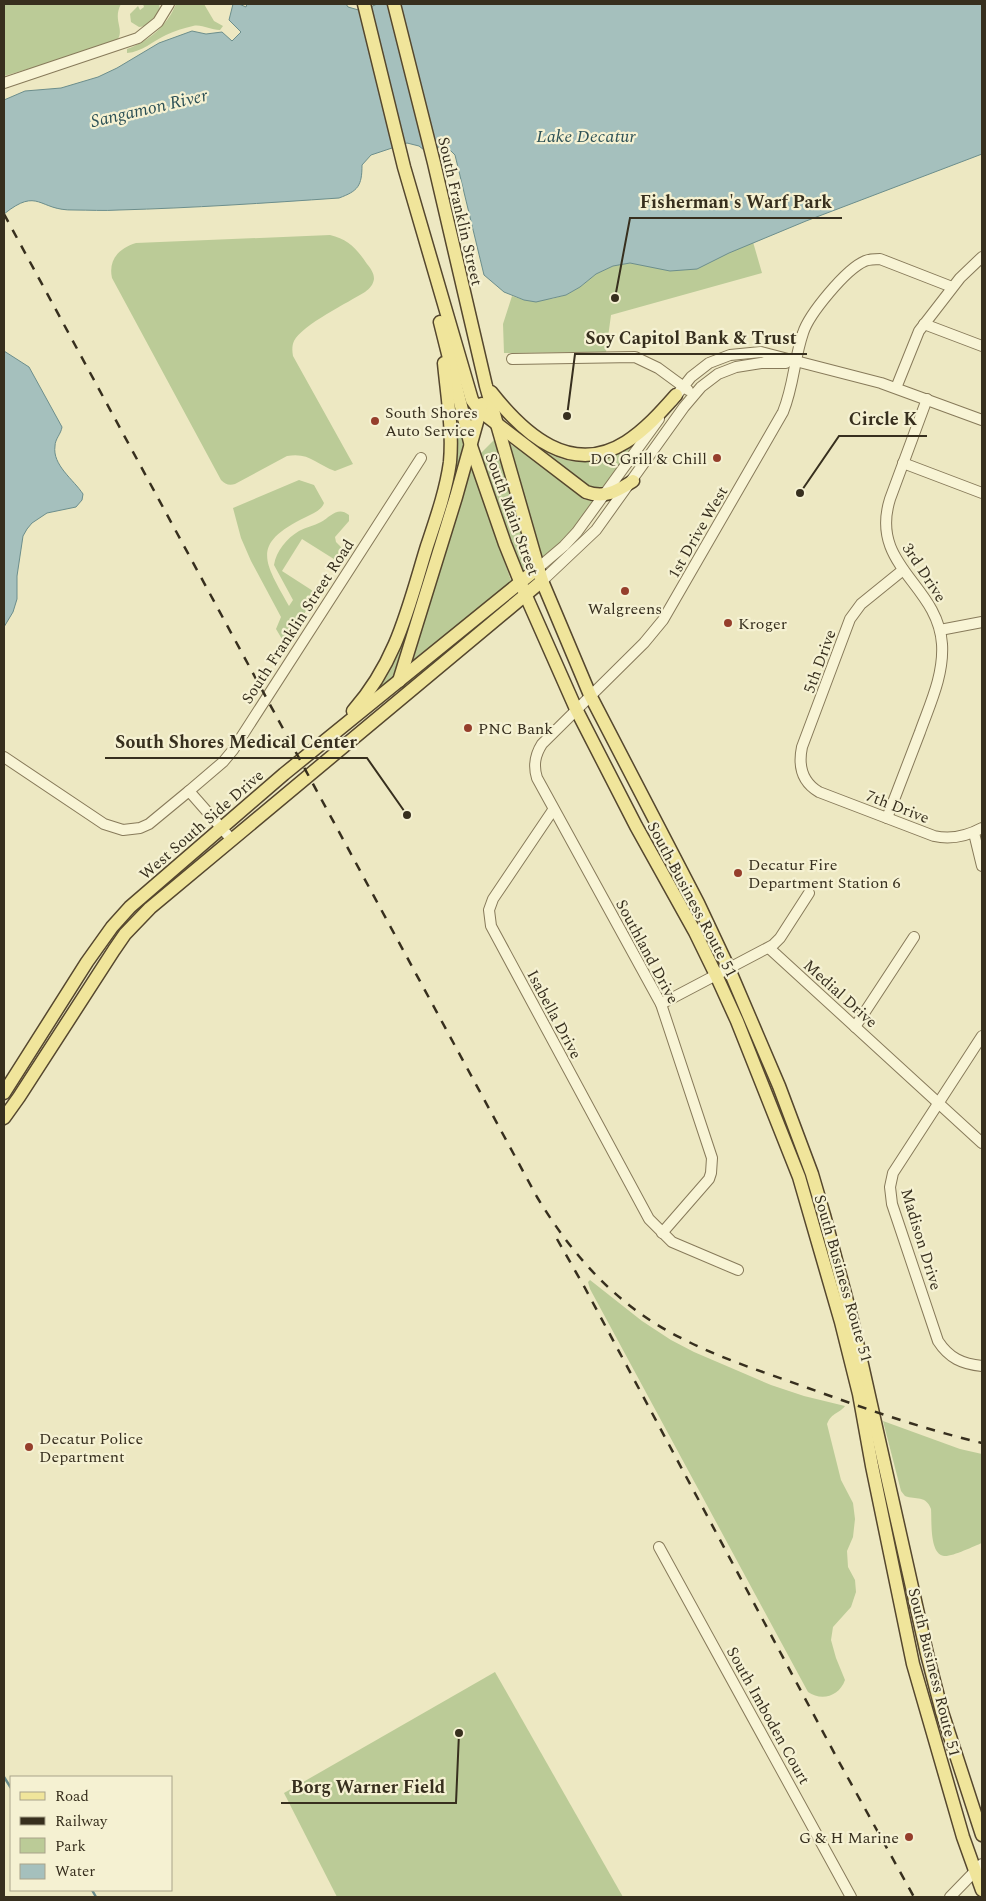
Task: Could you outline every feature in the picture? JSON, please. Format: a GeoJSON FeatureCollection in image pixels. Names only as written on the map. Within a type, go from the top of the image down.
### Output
{"type":"FeatureCollection","features":[{"type":"Feature","properties":{"kind":"main road"},"geometry":{"type":"LineString","coordinates":[[364,4],[404,166],[472,400],[480,411],[579,489],[592,494],[605,495],[620,490],[633,480]]}},
{"type":"Feature","properties":{"kind":"main road","name":"South Franklin Street"},"geometry":{"type":"LineString","coordinates":[[394,4],[434,163],[486,386],[498,425]]}},
{"type":"Feature","properties":{"kind":"main road"},"geometry":{"type":"LineString","coordinates":[[311,752],[355,708],[372,687],[392,653],[400,634],[443,494],[450,455],[449,416],[440,322],[423,235]]}},
{"type":"Feature","properties":{"kind":"main road","name":"South Main Street"},"geometry":{"type":"LineString","coordinates":[[440,322],[471,446],[505,544],[576,709]]}},
{"type":"Feature","properties":{"kind":"main road"},"geometry":{"type":"LineString","coordinates":[[486,386],[511,418],[538,439],[559,450],[581,455],[607,451],[626,442],[647,426],[680,390]]}},
{"type":"Feature","properties":{"kind":"main road"},"geometry":{"type":"LineString","coordinates":[[376,721],[390,700],[399,681],[471,446],[486,386]]}},
{"type":"Feature","properties":{"kind":"main road","name":"South Main Street"},"geometry":{"type":"LineString","coordinates":[[498,425],[542,582],[590,695]]}},
{"type":"Feature","properties":{"kind":"main road","name":"West South Side Drive"},"geometry":{"type":"LineString","coordinates":[[4,1093],[87,962],[112,927],[150,889],[311,752],[538,568]]}},
{"type":"Feature","properties":{"kind":"main road"},"geometry":{"type":"LineString","coordinates":[[526,596],[542,582]]}},
{"type":"Feature","properties":{"kind":"main road","name":"West South Side Drive"},"geometry":{"type":"LineString","coordinates":[[4,1118],[125,934],[150,908],[526,596]]}},
{"type":"Feature","properties":{"kind":"main road","name":"South Business Route 51"},"geometry":{"type":"LineString","coordinates":[[590,695],[698,903],[729,969],[797,1131],[824,1215],[854,1328],[927,1654],[942,1712],[982,1835]]}},
{"type":"Feature","properties":{"kind":"main road","name":"South Business Route 51"},"geometry":{"type":"LineString","coordinates":[[576,709],[716,975],[799,1177],[814,1224],[859,1394],[913,1664],[948,1787],[979,1868],[982,1890]]}},
{"type":"Feature","properties":{"kind":"street"},"geometry":{"type":"LineString","coordinates":[[4,83],[138,38],[158,22],[169,4]]}},
{"type":"Feature","properties":{"kind":"street"},"geometry":{"type":"LineString","coordinates":[[896,388],[915,338],[924,324],[952,287],[982,257]]}},
{"type":"Feature","properties":{"kind":"street","name":"1st Drive West"},"geometry":{"type":"LineString","coordinates":[[590,695],[644,642],[669,611],[780,418],[790,393],[804,329],[821,302],[854,268],[866,260],[880,259],[952,287]]}},
{"type":"Feature","properties":{"kind":"street"},"geometry":{"type":"LineString","coordinates":[[924,324],[982,346]]}},
{"type":"Feature","properties":{"kind":"street"},"geometry":{"type":"LineString","coordinates":[[538,568],[577,532],[691,377],[709,363],[730,355],[761,352],[797,363],[848,373],[896,388],[982,420]]}},
{"type":"Feature","properties":{"kind":"street"},"geometry":{"type":"LineString","coordinates":[[512,360],[635,357],[649,362],[680,390],[694,394]]}},
{"type":"Feature","properties":{"kind":"street"},"geometry":{"type":"LineString","coordinates":[[542,582],[596,530],[694,394],[709,380],[736,367],[761,363],[797,363]]}},
{"type":"Feature","properties":{"kind":"street","name":"3rd Drive"},"geometry":{"type":"LineString","coordinates":[[888,818],[939,677],[942,654],[940,630],[931,607],[892,554],[886,515],[890,499],[927,399]]}},
{"type":"Feature","properties":{"kind":"street","name":"South Franklin Street Road"},"geometry":{"type":"LineString","coordinates":[[4,757],[99,821],[114,828],[132,830],[149,824],[223,762],[233,750],[421,458]]}},
{"type":"Feature","properties":{"kind":"street"},"geometry":{"type":"LineString","coordinates":[[903,463],[982,493]]}},
{"type":"Feature","properties":{"kind":"street","name":"5th Drive"},"geometry":{"type":"LineString","coordinates":[[807,782],[800,766],[802,747],[850,619],[866,599],[903,570]]}},
{"type":"Feature","properties":{"kind":"street"},"geometry":{"type":"LineString","coordinates":[[940,630],[982,622]]}},
{"type":"Feature","properties":{"kind":"street","name":"Southland Drive"},"geometry":{"type":"LineString","coordinates":[[590,695],[542,744],[536,756],[535,773],[553,810],[661,1004],[710,1149],[711,1173],[703,1187],[662,1234]]}},
{"type":"Feature","properties":{"kind":"street","name":"7th Drive"},"geometry":{"type":"LineString","coordinates":[[807,782],[814,789],[826,795],[940,837],[952,838],[978,831]]}},
{"type":"Feature","properties":{"kind":"street"},"geometry":{"type":"LineString","coordinates":[[189,791],[232,840]]}},
{"type":"Feature","properties":{"kind":"street","name":"Isabella Drive"},"geometry":{"type":"LineString","coordinates":[[553,810],[493,899],[489,910],[489,920],[644,1212],[662,1234],[672,1242],[738,1270]]}},
{"type":"Feature","properties":{"kind":"street"},"geometry":{"type":"LineString","coordinates":[[978,831],[982,866]]}},
{"type":"Feature","properties":{"kind":"street"},"geometry":{"type":"LineString","coordinates":[[661,1004],[769,948],[780,938],[809,894]]}},
{"type":"Feature","properties":{"kind":"street"},"geometry":{"type":"LineString","coordinates":[[855,1027],[914,937]]}},
{"type":"Feature","properties":{"kind":"street","name":"Medial Drive"},"geometry":{"type":"LineString","coordinates":[[769,948],[982,1143]]}},
{"type":"Feature","properties":{"kind":"street","name":"Madison Drive"},"geometry":{"type":"LineString","coordinates":[[982,1036],[890,1182],[891,1197],[938,1341],[946,1353],[955,1359],[982,1366]]}},
{"type":"Feature","properties":{"kind":"street","name":"South Imboden Court"},"geometry":{"type":"LineString","coordinates":[[659,1547],[851,1897]]}},
{"type":"Feature","properties":{"kind":"street"},"geometry":{"type":"LineString","coordinates":[[950,1897],[979,1868]]}},
{"type":"Feature","properties":{"kind":"green space"},"geometry":{"type":"Polygon","coordinates":[[[4,4],[121,4],[118,10],[120,35],[113,44],[4,76],[4,4]]]}},
{"type":"Feature","properties":{"kind":"green space"},"geometry":{"type":"Polygon","coordinates":[[[143,4],[159,4],[159,12],[147,25],[139,27],[131,22],[130,14],[138,6],[140,10],[144,7],[143,4]]]}},
{"type":"Feature","properties":{"kind":"green space"},"geometry":{"type":"Polygon","coordinates":[[[176,4],[204,4],[214,21],[223,26],[220,30],[193,26],[166,35],[138,51],[127,53],[127,49],[143,42],[162,26],[176,4]]]}},
{"type":"Feature","properties":{"kind":"green space"},"geometry":{"type":"Polygon","coordinates":[[[330,235],[342,239],[356,249],[372,271],[374,281],[365,292],[326,314],[306,328],[294,341],[292,352],[353,464],[335,471],[307,457],[287,456],[235,484],[224,483],[112,278],[113,260],[125,248],[136,243],[330,235]]]}},
{"type":"Feature","properties":{"kind":"green space"},"geometry":{"type":"Polygon","coordinates":[[[753,242],[762,273],[611,315],[606,352],[504,353],[503,324],[512,296],[524,300],[551,299],[566,295],[596,274],[613,266],[630,263],[649,266],[729,253],[753,242]]]}},
{"type":"Feature","properties":{"kind":"green space"},"geometry":{"type":"Polygon","coordinates":[[[452,405],[456,409],[466,445],[396,678],[379,693],[370,695],[444,499],[452,405]]]}},
{"type":"Feature","properties":{"kind":"green space"},"geometry":{"type":"Polygon","coordinates":[[[518,433],[547,453],[576,462],[593,461],[611,456],[632,446],[633,448],[605,489],[587,487],[518,433]]]}},
{"type":"Feature","properties":{"kind":"green space"},"geometry":{"type":"Polygon","coordinates":[[[495,439],[527,549],[528,563],[525,571],[519,567],[479,455],[495,439]]]}},
{"type":"Feature","properties":{"kind":"green space"},"geometry":{"type":"Polygon","coordinates":[[[508,443],[522,451],[583,499],[596,502],[567,537],[542,559],[508,443]]]}},
{"type":"Feature","properties":{"kind":"green space"},"geometry":{"type":"Polygon","coordinates":[[[471,462],[487,514],[512,583],[407,671],[471,462]]]}},
{"type":"Feature","properties":{"kind":"green space"},"geometry":{"type":"Polygon","coordinates":[[[299,480],[314,485],[324,503],[316,512],[288,527],[276,536],[269,545],[267,555],[269,565],[273,577],[289,606],[293,600],[274,565],[283,545],[299,531],[335,513],[345,512],[349,515],[349,521],[335,537],[336,542],[343,549],[342,555],[337,561],[302,539],[282,571],[313,591],[318,584],[321,587],[285,644],[276,629],[281,617],[251,561],[241,538],[233,508],[299,480]]]}},
{"type":"Feature","properties":{"kind":"green space"},"geometry":{"type":"Polygon","coordinates":[[[499,604],[503,606],[400,691],[403,683],[499,604]]]}},
{"type":"Feature","properties":{"kind":"green space"},"geometry":{"type":"Polygon","coordinates":[[[590,1280],[642,1321],[694,1352],[771,1385],[804,1396],[845,1406],[831,1417],[827,1424],[841,1480],[853,1503],[855,1519],[853,1537],[847,1551],[848,1567],[855,1580],[856,1592],[851,1607],[833,1627],[831,1640],[845,1680],[834,1694],[824,1697],[808,1692],[590,1289],[588,1282],[590,1280]]]}},
{"type":"Feature","properties":{"kind":"green space"},"geometry":{"type":"Polygon","coordinates":[[[883,1421],[960,1449],[982,1454],[982,1543],[952,1555],[944,1556],[939,1554],[934,1543],[929,1505],[923,1500],[905,1496],[901,1491],[883,1421]]]}},
{"type":"Feature","properties":{"kind":"green space"},"geometry":{"type":"Polygon","coordinates":[[[495,1672],[623,1897],[337,1897],[284,1793],[495,1672]]]}},
{"type":"Feature","properties":{"kind":"water","name":"Lake Decatur"},"geometry":{"type":"Polygon","coordinates":[[[233,4],[246,7],[247,4],[346,4],[348,7],[362,11],[377,4],[982,4],[982,154],[806,221],[729,253],[697,269],[670,271],[630,263],[613,266],[596,274],[566,295],[536,302],[524,300],[504,292],[484,275],[455,155],[448,148],[439,147],[424,150],[419,146],[407,143],[371,155],[362,165],[358,187],[351,193],[339,198],[201,207],[108,210],[62,209],[32,201],[16,206],[4,214],[4,100],[25,91],[61,88],[98,77],[159,43],[192,31],[206,34],[222,32],[232,41],[241,32],[229,20],[233,4]]]}},
{"type":"Feature","properties":{"kind":"water"},"geometry":{"type":"Polygon","coordinates":[[[4,351],[29,367],[62,427],[55,443],[57,460],[83,494],[82,500],[76,507],[47,513],[32,523],[27,529],[23,536],[17,576],[17,599],[13,612],[4,627],[4,351]]]}},
{"type":"Feature","properties":{"kind":"waterway"},"geometry":{"type":"LineString","coordinates":[[4,1777],[10,1786]]}},
{"type":"Feature","properties":{"kind":"waterway"},"geometry":{"type":"LineString","coordinates":[[93,1891],[96,1897]]}},
{"type":"Feature","properties":{"kind":"railway"},"geometry":{"type":"LineString","coordinates":[[4,214],[537,1197],[566,1241],[619,1297],[639,1313],[685,1340],[730,1360],[851,1403],[916,1425],[982,1443]]}},
{"type":"Feature","properties":{"kind":"railway"},"geometry":{"type":"LineString","coordinates":[[557,1239],[914,1897]]}},
{"type":"Feature","properties":{"kind":"place","name":"Fisherman's Warf Park"},"geometry":{"type":"Point","coordinates":[615,298]}},
{"type":"Feature","properties":{"kind":"place","name":"Soy Capitol Bank & Trust"},"geometry":{"type":"Point","coordinates":[567,416]}},
{"type":"Feature","properties":{"kind":"place","name":"South Shores Auto Service"},"geometry":{"type":"Point","coordinates":[375,421]}},
{"type":"Feature","properties":{"kind":"place","name":"DQ Grill & Chill"},"geometry":{"type":"Point","coordinates":[717,458]}},
{"type":"Feature","properties":{"kind":"place","name":"Circle K"},"geometry":{"type":"Point","coordinates":[800,493]}},
{"type":"Feature","properties":{"kind":"place","name":"Walgreens"},"geometry":{"type":"Point","coordinates":[625,591]}},
{"type":"Feature","properties":{"kind":"place","name":"Kroger"},"geometry":{"type":"Point","coordinates":[728,623]}},
{"type":"Feature","properties":{"kind":"place","name":"PNC Bank"},"geometry":{"type":"Point","coordinates":[468,728]}},
{"type":"Feature","properties":{"kind":"place","name":"South Shores Medical Center"},"geometry":{"type":"Point","coordinates":[407,815]}},
{"type":"Feature","properties":{"kind":"place","name":"Decatur Fire Department Station 6"},"geometry":{"type":"Point","coordinates":[738,873]}},
{"type":"Feature","properties":{"kind":"place","name":"Decatur Police Department"},"geometry":{"type":"Point","coordinates":[29,1447]}},
{"type":"Feature","properties":{"kind":"place","name":"Borg Warner Field"},"geometry":{"type":"Point","coordinates":[459,1733]}},
{"type":"Feature","properties":{"kind":"place","name":"G & H Marine"},"geometry":{"type":"Point","coordinates":[909,1837]}},
{"type":"Feature","properties":{"kind":"water label","name":"Sangamon River"},"geometry":{"type":"Point","coordinates":[149,108]}}]}
